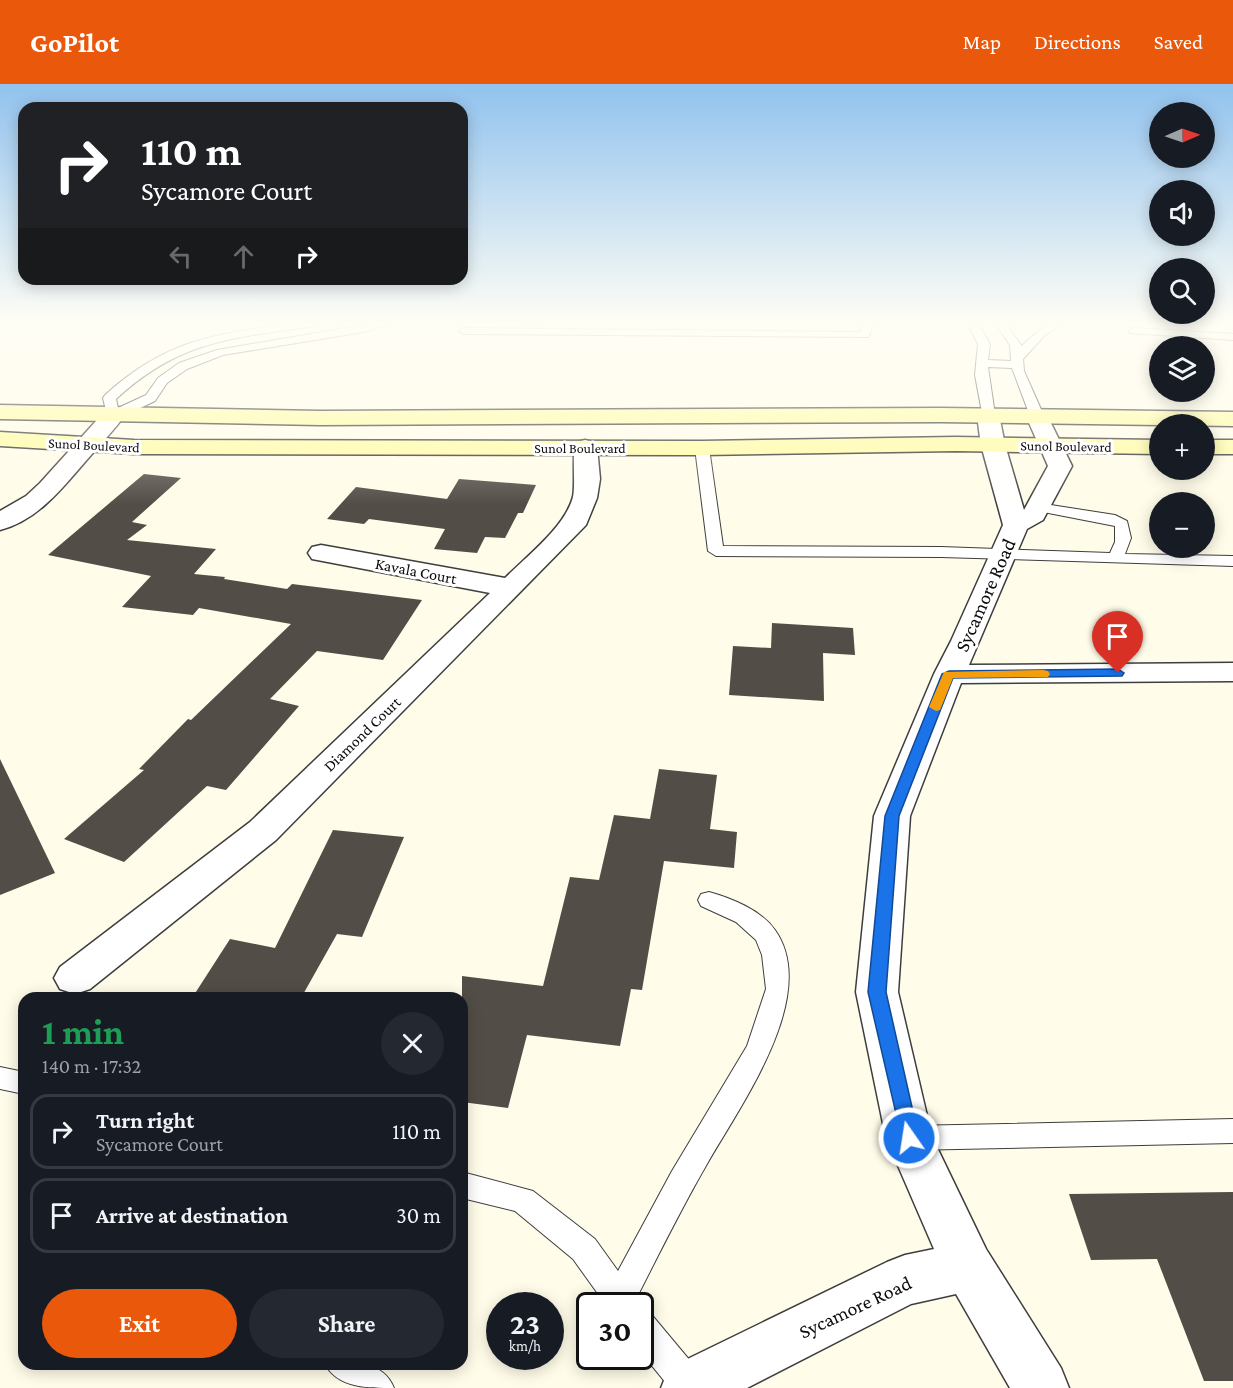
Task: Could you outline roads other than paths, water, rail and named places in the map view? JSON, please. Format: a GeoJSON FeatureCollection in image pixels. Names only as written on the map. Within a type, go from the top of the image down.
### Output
{"type":"FeatureCollection","features":[{"type":"Feature","properties":{"kind":"main road","name":"Sunol Boulevard"},"geometry":{"type":"LineString","coordinates":[[0,412],[320,418],[1037,416],[1233,419]]}},
{"type":"Feature","properties":{"kind":"main road","name":"Sunol Boulevard"},"geometry":{"type":"LineString","coordinates":[[0,439],[134,447],[702,448],[993,445],[1149,447]]}},
{"type":"Feature","properties":{"kind":"main road"},"geometry":{"type":"LineString","coordinates":[[1215,447],[1233,447]]}},
{"type":"Feature","properties":{"kind":"street"},"geometry":{"type":"LineString","coordinates":[[0,522],[42,494],[114,415]]}},
{"type":"Feature","properties":{"kind":"street","name":"Sycamore Road"},"geometry":{"type":"LineString","coordinates":[[988,416],[1010,539]]}},
{"type":"Feature","properties":{"kind":"street","name":"Sycamore Road"},"geometry":{"type":"LineString","coordinates":[[689,1388],[905,1280],[968,1267],[909,1138],[877,992],[892,816],[949,674],[1010,539],[1034,515],[1060,466],[1037,416]]}},
{"type":"Feature","properties":{"kind":"street","name":"Diamond Court"},"geometry":{"type":"LineString","coordinates":[[75,978],[263,831],[511,588],[577,520],[585,498],[588,479],[585,447]]}},
{"type":"Feature","properties":{"kind":"street","name":"Kavala Court"},"geometry":{"type":"LineString","coordinates":[[321,553],[511,588]]}},
{"type":"Feature","properties":{"kind":"street"},"geometry":{"type":"LineString","coordinates":[[949,674],[1233,672]]}},
{"type":"Feature","properties":{"kind":"street"},"geometry":{"type":"LineString","coordinates":[[968,1267],[1041,1388]]}},
{"type":"Feature","properties":{"kind":"lane"},"geometry":{"type":"LineString","coordinates":[[122,384],[109,398],[114,415],[151,398],[160,384]]}},
{"type":"Feature","properties":{"kind":"lane"},"geometry":{"type":"LineString","coordinates":[[983,384],[988,416]]}},
{"type":"Feature","properties":{"kind":"lane"},"geometry":{"type":"LineString","coordinates":[[1023,384],[1037,416]]}},
{"type":"Feature","properties":{"kind":"lane"},"geometry":{"type":"LineString","coordinates":[[702,448],[716,551],[1010,539],[1067,558],[1233,561]]}},
{"type":"Feature","properties":{"kind":"lane"},"geometry":{"type":"LineString","coordinates":[[1038,507],[1115,520],[1122,524],[1125,537],[1114,558]]}},
{"type":"Feature","properties":{"kind":"lane"},"geometry":{"type":"LineString","coordinates":[[627,1292],[682,1180],[759,1049],[778,989],[774,955],[766,935],[744,916],[709,900]]}},
{"type":"Feature","properties":{"kind":"lane"},"geometry":{"type":"LineString","coordinates":[[0,1078],[18,1082]]}},
{"type":"Feature","properties":{"kind":"lane"},"geometry":{"type":"LineString","coordinates":[[909,1138],[1233,1131]]}},
{"type":"Feature","properties":{"kind":"lane"},"geometry":{"type":"LineString","coordinates":[[468,1186],[523,1200],[584,1249],[615,1292]]}},
{"type":"Feature","properties":{"kind":"lane"},"geometry":{"type":"LineString","coordinates":[[654,1343],[689,1388]]}},
{"type":"Feature","properties":{"kind":"lane"},"geometry":{"type":"LineString","coordinates":[[350,1370],[378,1388]]}}]}
